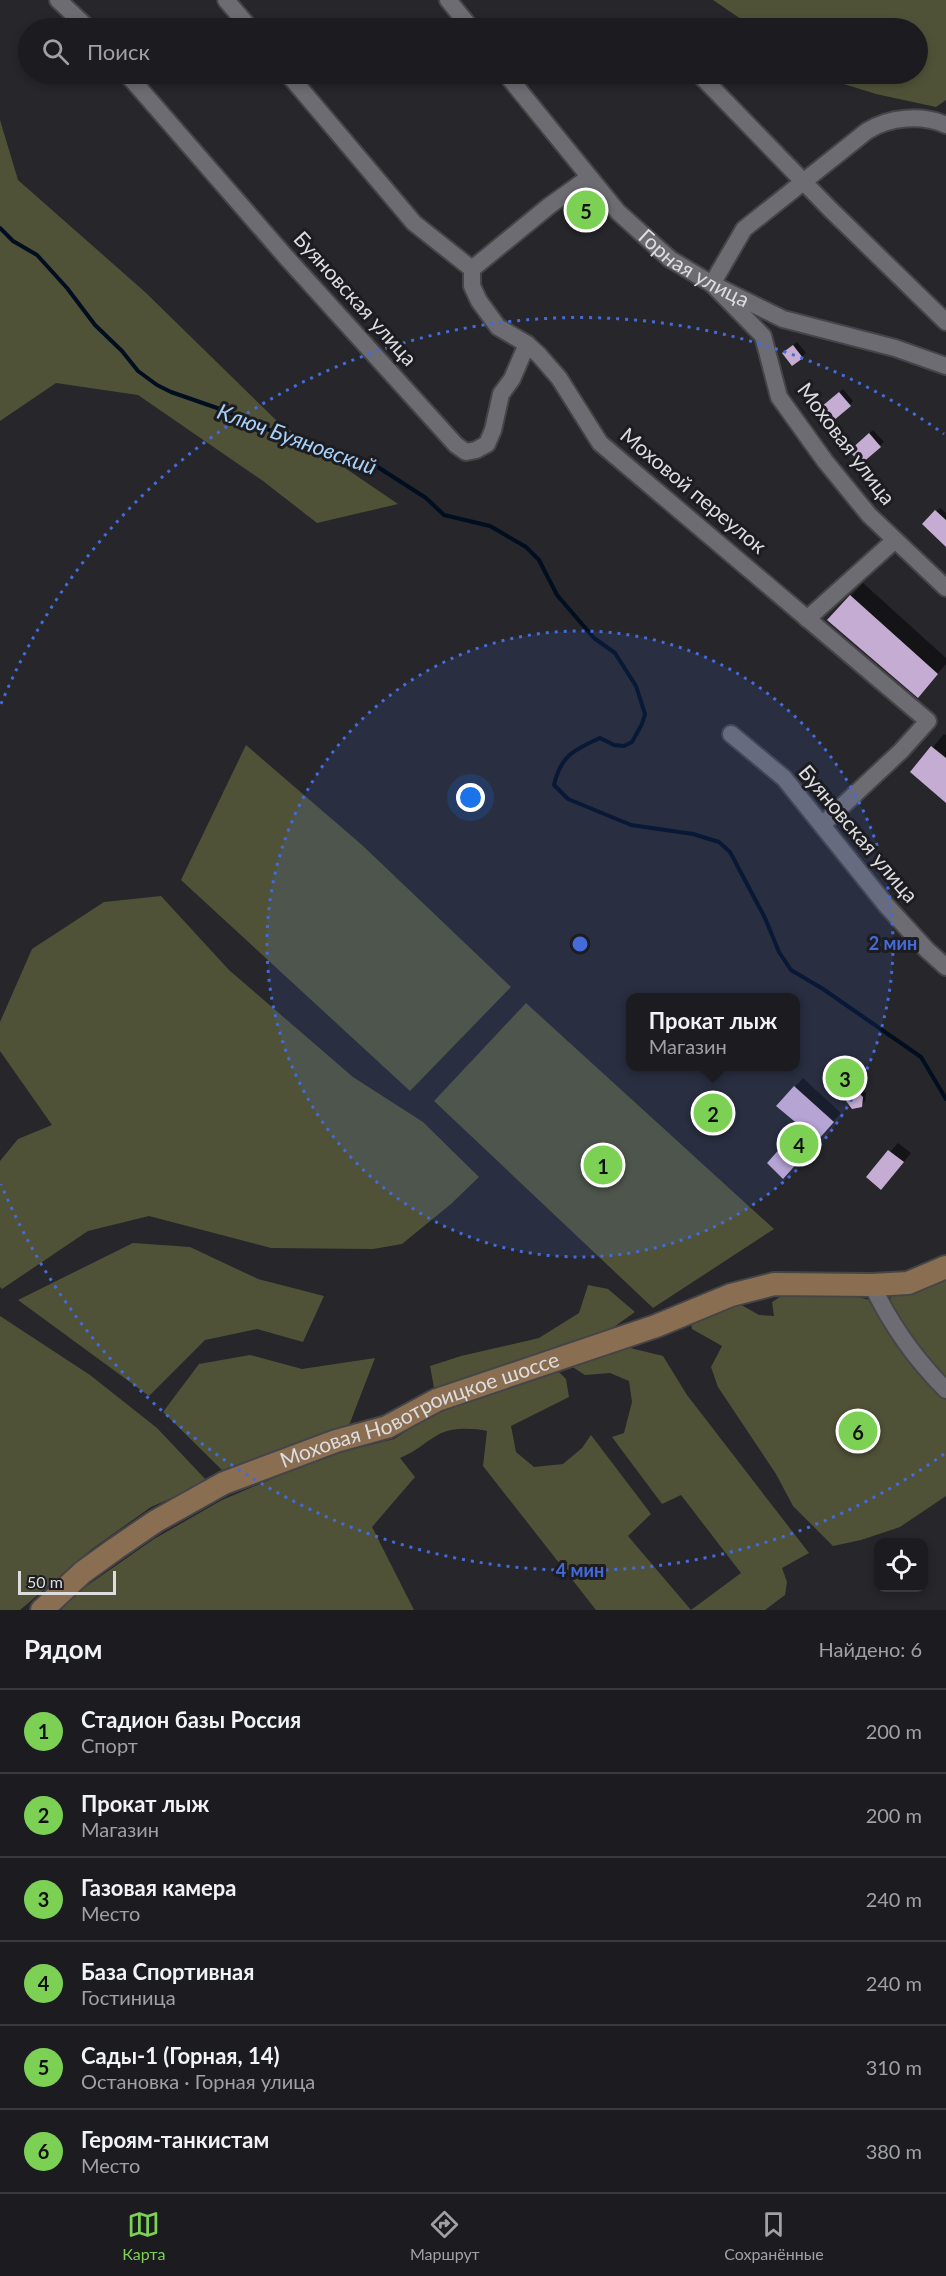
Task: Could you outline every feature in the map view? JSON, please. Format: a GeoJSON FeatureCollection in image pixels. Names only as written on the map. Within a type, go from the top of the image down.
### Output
{"type":"FeatureCollection","features":[{"type":"Feature","properties":{"kind":"main road"},"geometry":{"type":"LineString","coordinates":[[872,1285],[908,1283],[946,1267]]}},
{"type":"Feature","properties":{"kind":"main road","name":"Моховая Новотроицкое шоссе"},"geometry":{"type":"LineString","coordinates":[[42,1610],[83,1572],[115,1549],[156,1521],[224,1483],[325,1445],[387,1427],[437,1400],[656,1326],[731,1295],[774,1284],[872,1285]]}},
{"type":"Feature","properties":{"kind":"street"},"geometry":{"type":"LineString","coordinates":[[58,0],[77,18]]}},
{"type":"Feature","properties":{"kind":"street"},"geometry":{"type":"LineString","coordinates":[[226,0],[241,18]]}},
{"type":"Feature","properties":{"kind":"street"},"geometry":{"type":"LineString","coordinates":[[448,0],[463,18]]}},
{"type":"Feature","properties":{"kind":"street","name":"Буяновская улица"},"geometry":{"type":"LineString","coordinates":[[136,84],[309,282],[456,445],[466,452],[487,444],[493,430],[501,394],[512,379],[527,344]]}},
{"type":"Feature","properties":{"kind":"street"},"geometry":{"type":"LineString","coordinates":[[296,84],[414,223],[472,269],[549,206],[588,178]]}},
{"type":"Feature","properties":{"kind":"street","name":"Горная улица"},"geometry":{"type":"LineString","coordinates":[[514,84],[588,178],[618,212],[670,259],[712,284],[783,319],[895,348],[946,366]]}},
{"type":"Feature","properties":{"kind":"street"},"geometry":{"type":"LineString","coordinates":[[709,84],[946,322]]}},
{"type":"Feature","properties":{"kind":"street"},"geometry":{"type":"LineString","coordinates":[[712,284],[744,229],[878,124],[908,118],[946,125]]}},
{"type":"Feature","properties":{"kind":"street","name":"Моховой переулок"},"geometry":{"type":"LineString","coordinates":[[472,269],[472,286],[479,302],[498,327],[527,344],[560,378],[600,443],[741,560],[928,721],[901,752],[822,825]]}},
{"type":"Feature","properties":{"kind":"street","name":"Моховая улица"},"geometry":{"type":"LineString","coordinates":[[712,284],[763,336],[779,397],[840,479],[869,514],[946,588]]}},
{"type":"Feature","properties":{"kind":"street"},"geometry":{"type":"LineString","coordinates":[[807,619],[895,540]]}},
{"type":"Feature","properties":{"kind":"street","name":"Буяновская улица"},"geometry":{"type":"LineString","coordinates":[[731,734],[784,778],[886,905],[927,950],[946,967]]}},
{"type":"Feature","properties":{"kind":"street"},"geometry":{"type":"LineString","coordinates":[[872,1285],[885,1311],[928,1372],[946,1390]]}},
{"type":"Feature","properties":{"kind":"green space"},"geometry":{"type":"Polygon","coordinates":[[[713,0],[946,0],[946,100],[936,107],[876,94],[844,84],[928,84],[928,18],[739,18],[713,0]]]}},
{"type":"Feature","properties":{"kind":"green space"},"geometry":{"type":"Polygon","coordinates":[[[0,120],[18,180],[145,292],[279,423],[398,504],[317,523],[263,481],[138,395],[56,383],[0,421],[0,120]]]}},
{"type":"Feature","properties":{"kind":"green space"},"geometry":{"type":"Polygon","coordinates":[[[246,745],[362,845],[511,987],[410,1091],[181,880],[246,745]]]}},
{"type":"Feature","properties":{"kind":"green space"},"geometry":{"type":"Polygon","coordinates":[[[161,896],[229,970],[353,1077],[423,1122],[479,1177],[451,1204],[402,1244],[373,1249],[271,1248],[149,1216],[88,1231],[2,1289],[0,1287],[0,1161],[18,1139],[52,1125],[0,1051],[0,1022],[32,949],[104,902],[161,896]]]}},
{"type":"Feature","properties":{"kind":"green space"},"geometry":{"type":"Polygon","coordinates":[[[526,1003],[774,1229],[653,1308],[434,1101],[526,1003]]]}},
{"type":"Feature","properties":{"kind":"green space"},"geometry":{"type":"Polygon","coordinates":[[[133,1243],[190,1247],[258,1279],[324,1296],[303,1342],[257,1329],[205,1340],[149,1396],[18,1300],[133,1243]]]}},
{"type":"Feature","properties":{"kind":"green space"},"geometry":{"type":"Polygon","coordinates":[[[946,1273],[946,1380],[890,1309],[891,1288],[946,1273]]]}},
{"type":"Feature","properties":{"kind":"green space"},"geometry":{"type":"Polygon","coordinates":[[[588,1285],[608,1289],[635,1312],[601,1336],[435,1393],[430,1366],[461,1356],[539,1338],[579,1313],[588,1285]]]}},
{"type":"Feature","properties":{"kind":"green space"},"geometry":{"type":"Polygon","coordinates":[[[788,1292],[837,1292],[870,1300],[946,1398],[946,1496],[900,1527],[861,1540],[833,1546],[793,1506],[776,1474],[718,1387],[711,1367],[722,1346],[692,1329],[689,1309],[738,1303],[759,1315],[774,1316],[772,1302],[788,1292]]]}},
{"type":"Feature","properties":{"kind":"green space"},"geometry":{"type":"Polygon","coordinates":[[[0,1316],[90,1375],[157,1428],[208,1482],[151,1507],[92,1549],[20,1610],[0,1610],[0,1316]]]}},
{"type":"Feature","properties":{"kind":"green space"},"geometry":{"type":"Polygon","coordinates":[[[618,1345],[663,1356],[687,1395],[809,1553],[782,1568],[787,1582],[785,1595],[765,1610],[691,1610],[741,1573],[681,1495],[662,1504],[612,1437],[624,1433],[632,1402],[629,1381],[610,1373],[585,1375],[568,1364],[618,1345]]]}},
{"type":"Feature","properties":{"kind":"green space"},"geometry":{"type":"Polygon","coordinates":[[[250,1355],[302,1369],[375,1358],[348,1428],[224,1472],[163,1412],[199,1364],[250,1355]]]}},
{"type":"Feature","properties":{"kind":"green space"},"geometry":{"type":"Polygon","coordinates":[[[553,1366],[566,1379],[569,1397],[511,1426],[516,1452],[534,1467],[563,1464],[582,1448],[591,1435],[651,1514],[628,1536],[691,1610],[596,1610],[483,1466],[487,1431],[468,1429],[442,1433],[400,1458],[415,1477],[372,1527],[414,1610],[61,1610],[78,1592],[154,1539],[222,1500],[323,1457],[394,1439],[428,1417],[481,1393],[553,1366]]]}},
{"type":"Feature","properties":{"kind":"building"},"geometry":{"type":"Polygon","coordinates":[[[793,345],[803,358],[792,366],[782,353],[793,345]]]}},
{"type":"Feature","properties":{"kind":"building"},"geometry":{"type":"Polygon","coordinates":[[[839,392],[851,406],[833,421],[821,407],[839,392]]]}},
{"type":"Feature","properties":{"kind":"building"},"geometry":{"type":"Polygon","coordinates":[[[869,433],[881,447],[861,464],[849,451],[869,433]]]}},
{"type":"Feature","properties":{"kind":"building"},"geometry":{"type":"Polygon","coordinates":[[[935,510],[946,520],[946,547],[922,524],[935,510]]]}},
{"type":"Feature","properties":{"kind":"building"},"geometry":{"type":"Polygon","coordinates":[[[850,595],[938,674],[918,698],[827,620],[850,595]]]}},
{"type":"Feature","properties":{"kind":"building"},"geometry":{"type":"Polygon","coordinates":[[[931,746],[946,758],[946,803],[910,772],[931,746]]]}},
{"type":"Feature","properties":{"kind":"building"},"geometry":{"type":"Polygon","coordinates":[[[851,1085],[863,1097],[862,1107],[852,1109],[846,1101],[851,1085]]]}},
{"type":"Feature","properties":{"kind":"building"},"geometry":{"type":"Polygon","coordinates":[[[794,1086],[834,1122],[783,1179],[767,1163],[800,1126],[776,1106],[794,1086]]]}},
{"type":"Feature","properties":{"kind":"building"},"geometry":{"type":"Polygon","coordinates":[[[713,1101],[725,1110],[713,1125],[702,1115],[713,1101]]]}},
{"type":"Feature","properties":{"kind":"building"},"geometry":{"type":"Polygon","coordinates":[[[888,1150],[904,1162],[881,1190],[866,1177],[888,1150]]]}},
{"type":"Feature","properties":{"kind":"waterway","name":"Ключ Буяновский"},"geometry":{"type":"LineString","coordinates":[[0,228],[13,241],[37,255],[67,288],[95,325],[122,351],[138,371],[157,385],[314,449],[358,457],[426,498],[444,515],[490,526],[526,547],[539,560],[557,595],[594,638],[615,653],[636,686],[645,714],[632,742],[624,746],[614,745],[600,738],[583,746],[565,760],[554,785],[568,799],[631,825],[693,834],[719,842],[730,852],[765,918],[779,952],[791,970],[823,989],[921,1057],[946,1099]]}},
{"type":"Feature","properties":{"kind":"place","name":"Сады-1 (Горная, 14)"},"geometry":{"type":"Point","coordinates":[586,210]}},
{"type":"Feature","properties":{"kind":"place","name":"Газовая камера"},"geometry":{"type":"Point","coordinates":[845,1078]}},
{"type":"Feature","properties":{"kind":"place","name":"Прокат лыж"},"geometry":{"type":"Point","coordinates":[713,1113]}},
{"type":"Feature","properties":{"kind":"place","name":"База Спортивная"},"geometry":{"type":"Point","coordinates":[799,1144]}},
{"type":"Feature","properties":{"kind":"place","name":"Стадион базы Россия"},"geometry":{"type":"Point","coordinates":[603,1165]}},
{"type":"Feature","properties":{"kind":"place","name":"Героям-танкистам"},"geometry":{"type":"Point","coordinates":[858,1431]}}]}
